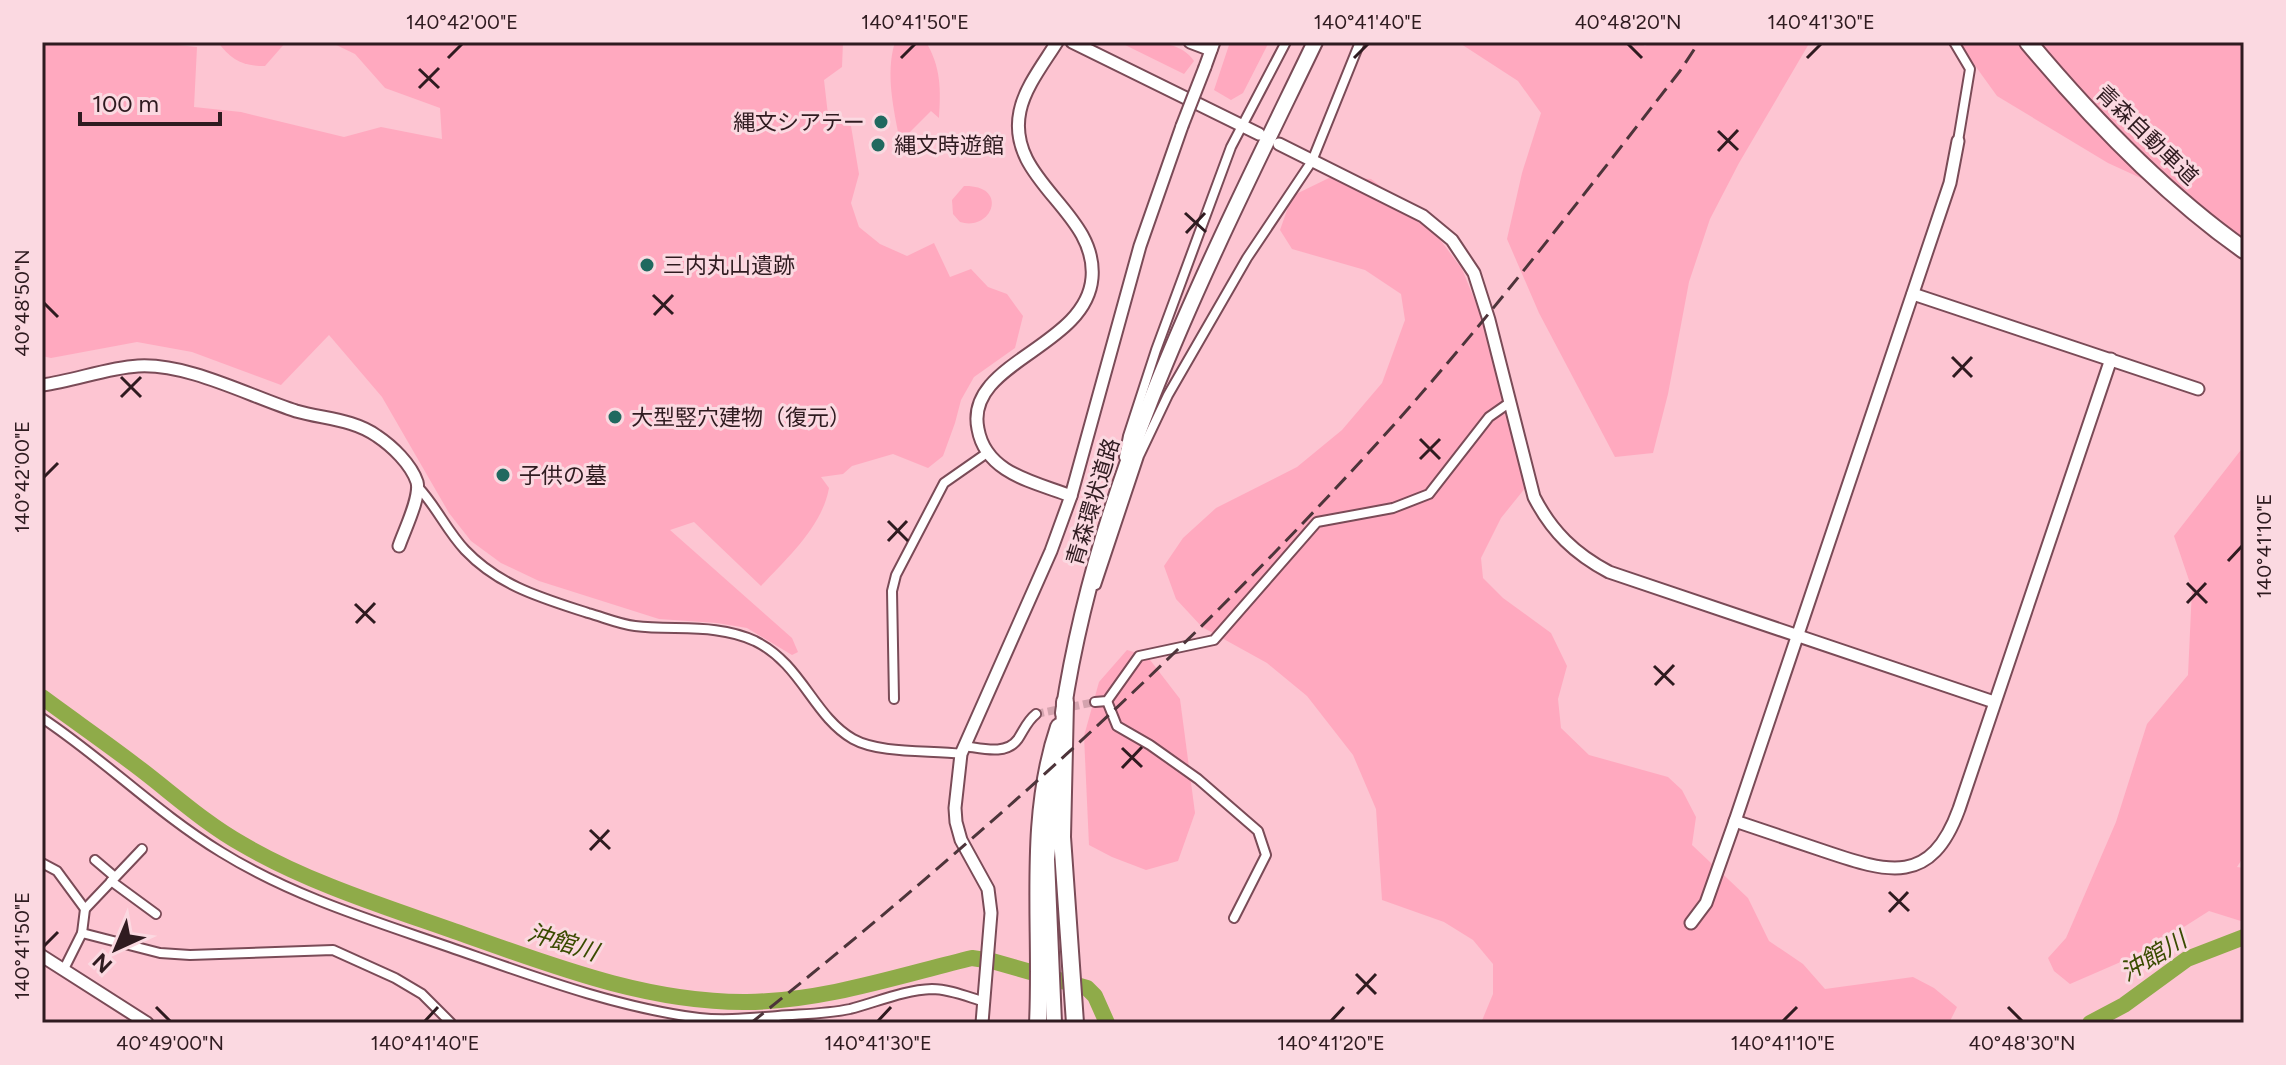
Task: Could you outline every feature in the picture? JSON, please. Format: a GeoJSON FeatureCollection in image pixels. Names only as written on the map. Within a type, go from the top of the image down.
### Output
{"type":"FeatureCollection","features":[{"type":"Feature","properties":{"kind":"highway","name":"青森環状道路"},"geometry":{"type":"LineString","coordinates":[[1064,710],[1086,605],[1119,482],[1183,317],[1315,42]]}},
{"type":"Feature","properties":{"kind":"highway","name":"青森自動車道"},"geometry":{"type":"LineString","coordinates":[[2028,42],[2123,145],[2244,250]]}},
{"type":"Feature","properties":{"kind":"highway"},"geometry":{"type":"LineString","coordinates":[[1038,1023],[1050,1015],[1044,966],[1043,798],[1050,755],[1064,710]]}},
{"type":"Feature","properties":{"kind":"highway"},"geometry":{"type":"LineString","coordinates":[[1064,710],[1062,837],[1075,1020]]}},
{"type":"Feature","properties":{"kind":"street"},"geometry":{"type":"LineString","coordinates":[[1057,42],[1026,94],[1020,110],[1019,142],[1032,168],[1085,241],[1092,257],[1091,287],[1087,301],[1070,324],[1002,374],[984,394],[979,404],[977,427],[987,453],[1000,467],[1071,496]]}},
{"type":"Feature","properties":{"kind":"street"},"geometry":{"type":"LineString","coordinates":[[1072,42],[1259,134]]}},
{"type":"Feature","properties":{"kind":"street"},"geometry":{"type":"LineString","coordinates":[[982,1023],[991,932],[988,889],[961,840],[956,822],[962,750],[1045,565],[1071,496],[1140,246],[1213,46],[1190,42]]}},
{"type":"Feature","properties":{"kind":"street"},"geometry":{"type":"LineString","coordinates":[[1119,482],[1128,436],[1156,350],[1241,125],[1286,42]]}},
{"type":"Feature","properties":{"kind":"street"},"geometry":{"type":"LineString","coordinates":[[1086,605],[1099,578],[1139,456],[1168,395],[1247,258],[1312,161],[1360,42]]}},
{"type":"Feature","properties":{"kind":"street"},"geometry":{"type":"LineString","coordinates":[[1691,923],[1706,903],[1735,821],[1950,183],[1970,69],[1954,42]]}},
{"type":"Feature","properties":{"kind":"street"},"geometry":{"type":"LineString","coordinates":[[1279,144],[1423,216],[1452,240],[1465,256],[1481,293],[1534,497],[1554,530],[1570,547],[1609,572],[1994,702]]}},
{"type":"Feature","properties":{"kind":"street"},"geometry":{"type":"LineString","coordinates":[[1913,294],[2198,389]]}},
{"type":"Feature","properties":{"kind":"street"},"geometry":{"type":"LineString","coordinates":[[1735,821],[1881,869],[1914,865],[1929,857],[1950,834],[2111,359]]}},
{"type":"Feature","properties":{"kind":"street"},"geometry":{"type":"LineString","coordinates":[[42,385],[140,366],[202,377],[300,412],[343,420],[360,427],[377,435],[412,472],[418,487],[462,548],[479,564],[519,590],[631,626],[709,628],[751,639],[769,648],[786,663],[831,720],[855,740],[888,748],[1005,750],[1015,743],[1028,720],[1036,714]]}},
{"type":"Feature","properties":{"kind":"street"},"geometry":{"type":"LineString","coordinates":[[1095,702],[1107,701],[1139,656],[1214,640],[1317,522],[1393,508],[1429,494],[1489,417],[1509,403]]}},
{"type":"Feature","properties":{"kind":"street"},"geometry":{"type":"LineString","coordinates":[[894,699],[892,591],[896,575],[944,483],[987,453]]}},
{"type":"Feature","properties":{"kind":"street"},"geometry":{"type":"LineString","coordinates":[[399,546],[418,487]]}},
{"type":"Feature","properties":{"kind":"street"},"geometry":{"type":"LineString","coordinates":[[1107,701],[1117,726],[1198,779],[1258,831],[1266,855],[1234,918]]}},
{"type":"Feature","properties":{"kind":"street"},"geometry":{"type":"LineString","coordinates":[[42,718],[202,840],[247,867],[325,905],[501,965],[658,1011],[701,1018],[805,1019],[931,989],[985,996]]}},
{"type":"Feature","properties":{"kind":"street"},"geometry":{"type":"LineString","coordinates":[[64,969],[82,933],[85,909],[142,849]]}},
{"type":"Feature","properties":{"kind":"street"},"geometry":{"type":"LineString","coordinates":[[95,860],[156,914]]}},
{"type":"Feature","properties":{"kind":"street"},"geometry":{"type":"LineString","coordinates":[[42,863],[57,871],[85,909]]}},
{"type":"Feature","properties":{"kind":"street"},"geometry":{"type":"LineString","coordinates":[[82,933],[160,953],[190,955],[333,950],[422,994],[451,1023]]}},
{"type":"Feature","properties":{"kind":"street"},"geometry":{"type":"LineString","coordinates":[[42,956],[147,1023]]}},
{"type":"Feature","properties":{"kind":"shaded area"},"geometry":{"type":"Polygon","coordinates":[[[47,42],[149,42],[197,47],[194,107],[241,112],[344,137],[381,127],[442,139],[440,108],[385,88],[355,54],[330,42],[843,42],[842,67],[824,80],[828,115],[851,126],[859,174],[851,203],[859,227],[880,244],[907,256],[934,243],[950,277],[971,269],[988,287],[1007,294],[1023,316],[1015,348],[974,377],[961,400],[943,456],[928,468],[893,454],[852,466],[843,474],[821,477],[829,488],[819,516],[802,541],[761,586],[694,522],[670,530],[792,638],[798,652],[792,655],[747,628],[659,619],[539,581],[501,563],[471,541],[449,513],[382,397],[329,335],[281,385],[192,352],[137,342],[51,358],[42,356],[42,45],[47,42]]]}},
{"type":"Feature","properties":{"kind":"shaded area"},"geometry":{"type":"Polygon","coordinates":[[[218,42],[286,42],[265,66],[238,61],[218,42]]]}},
{"type":"Feature","properties":{"kind":"shaded area"},"geometry":{"type":"Polygon","coordinates":[[[895,42],[926,42],[935,60],[940,88],[939,118],[931,111],[900,142],[891,79],[895,42]]]}},
{"type":"Feature","properties":{"kind":"shaded area"},"geometry":{"type":"Polygon","coordinates":[[[1119,42],[1170,45],[1179,48],[1194,61],[1184,74],[1119,42]]]}},
{"type":"Feature","properties":{"kind":"shaded area"},"geometry":{"type":"Polygon","coordinates":[[[1230,42],[1269,42],[1243,93],[1231,100],[1214,90],[1230,42]]]}},
{"type":"Feature","properties":{"kind":"shaded area"},"geometry":{"type":"Polygon","coordinates":[[[1458,42],[1639,42],[1645,46],[1652,42],[1810,42],[1710,219],[1689,282],[1668,394],[1653,453],[1615,457],[1539,313],[1507,239],[1522,173],[1541,113],[1518,81],[1458,42]]]}},
{"type":"Feature","properties":{"kind":"shaded area"},"geometry":{"type":"Polygon","coordinates":[[[1958,42],[2244,42],[2244,247],[2220,219],[2108,163],[1997,96],[1958,42]]]}},
{"type":"Feature","properties":{"kind":"shaded area"},"geometry":{"type":"Polygon","coordinates":[[[1331,177],[1371,179],[1427,222],[1462,269],[1496,352],[1526,487],[1501,518],[1481,558],[1483,578],[1503,598],[1551,633],[1567,666],[1558,699],[1561,728],[1589,755],[1668,777],[1682,790],[1696,817],[1692,845],[1748,898],[1769,941],[1803,964],[1825,989],[1913,977],[1934,988],[1957,1007],[1949,1023],[1481,1023],[1493,994],[1493,964],[1473,940],[1444,922],[1382,900],[1376,809],[1353,755],[1307,696],[1267,663],[1202,627],[1176,599],[1164,566],[1183,538],[1216,508],[1297,467],[1342,430],[1382,383],[1405,320],[1401,294],[1365,270],[1292,249],[1280,230],[1292,196],[1331,177]]]}},
{"type":"Feature","properties":{"kind":"shaded area"},"geometry":{"type":"Polygon","coordinates":[[[964,186],[978,188],[987,193],[991,200],[987,215],[981,220],[960,222],[953,214],[952,200],[964,186]]]}},
{"type":"Feature","properties":{"kind":"shaded area"},"geometry":{"type":"Polygon","coordinates":[[[2244,446],[2244,856],[2237,867],[2244,868],[2244,922],[2209,911],[2146,951],[2070,984],[2054,971],[2048,958],[2066,938],[2116,822],[2147,724],[2188,675],[2192,589],[2174,536],[2244,446]]]}},
{"type":"Feature","properties":{"kind":"shaded area"},"geometry":{"type":"Polygon","coordinates":[[[1127,650],[1147,656],[1180,699],[1195,813],[1178,861],[1146,870],[1089,845],[1084,736],[1099,682],[1127,650]]]}},
{"type":"Feature","properties":{"kind":"waterway","name":"沖館川"},"geometry":{"type":"LineString","coordinates":[[42,697],[214,826],[267,858],[346,892],[561,968],[672,996],[747,1002],[833,992],[972,958],[1087,988],[1095,996],[1107,1023]]}},
{"type":"Feature","properties":{"kind":"waterway","name":"沖館川"},"geometry":{"type":"LineString","coordinates":[[2090,1023],[2124,1005],[2187,959],[2244,937]]}},
{"type":"Feature","properties":{"kind":"tunnel"},"geometry":{"type":"LineString","coordinates":[[1036,714],[1095,702]]}},
{"type":"Feature","properties":{"kind":"railway"},"geometry":{"type":"LineString","coordinates":[[751,1023],[914,889],[1072,749],[1225,603],[1299,527],[1412,405],[1491,311],[1680,71],[1699,42]]}},
{"type":"Feature","properties":{"kind":"place","name":"縄文シアテー"},"geometry":{"type":"Point","coordinates":[881,122]}},
{"type":"Feature","properties":{"kind":"place","name":"縄文時遊館"},"geometry":{"type":"Point","coordinates":[878,145]}},
{"type":"Feature","properties":{"kind":"place","name":"三内丸山遺跡"},"geometry":{"type":"Point","coordinates":[647,265]}},
{"type":"Feature","properties":{"kind":"place","name":"大型竪穴建物（復元）"},"geometry":{"type":"Point","coordinates":[615,417]}},
{"type":"Feature","properties":{"kind":"place","name":"子供の墓"},"geometry":{"type":"Point","coordinates":[503,475]}}]}
